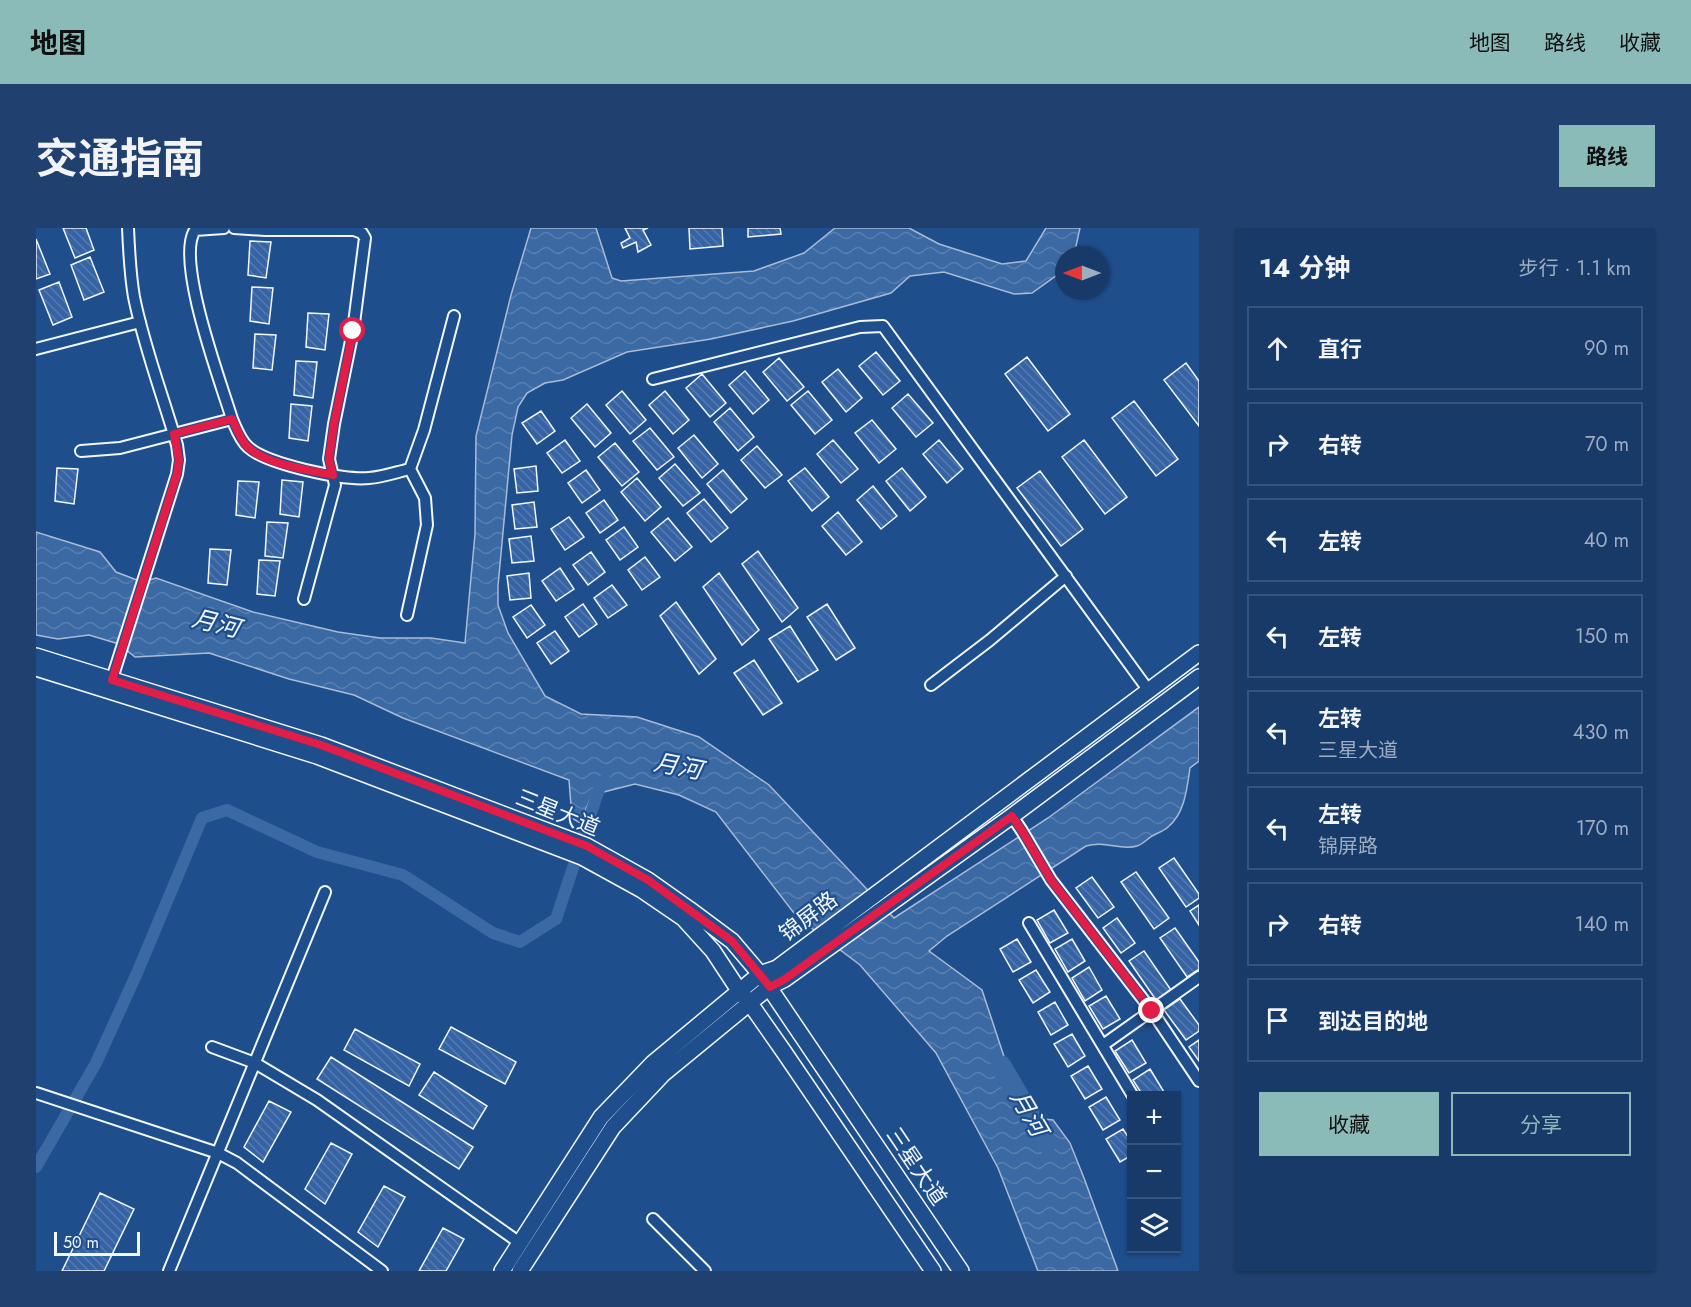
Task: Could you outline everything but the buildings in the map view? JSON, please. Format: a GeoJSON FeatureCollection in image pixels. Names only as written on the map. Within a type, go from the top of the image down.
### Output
{"type":"FeatureCollection","features":[{"type":"Feature","properties":{"kind":"street"},"geometry":{"type":"LineString","coordinates":[[110,685],[177,474],[179,460],[174,434],[140,322],[130,275],[128,228]]}},
{"type":"Feature","properties":{"kind":"street"},"geometry":{"type":"LineString","coordinates":[[224,228],[195,230],[190,241],[195,294],[232,419],[246,446],[259,456],[279,463],[348,479],[369,478],[410,470]]}},
{"type":"Feature","properties":{"kind":"street"},"geometry":{"type":"LineString","coordinates":[[234,228],[354,230],[362,233],[365,238],[353,331],[329,459],[335,485],[304,599]]}},
{"type":"Feature","properties":{"kind":"street"},"geometry":{"type":"LineString","coordinates":[[408,615],[427,525],[425,498],[410,470],[424,430],[454,316]]}},
{"type":"Feature","properties":{"kind":"street"},"geometry":{"type":"LineString","coordinates":[[36,349],[140,322]]}},
{"type":"Feature","properties":{"kind":"street"},"geometry":{"type":"LineString","coordinates":[[653,379],[860,327],[883,326],[1149,691]]}},
{"type":"Feature","properties":{"kind":"street"},"geometry":{"type":"LineString","coordinates":[[81,451],[120,448],[232,419]]}},
{"type":"Feature","properties":{"kind":"street"},"geometry":{"type":"LineString","coordinates":[[931,685],[990,640],[1066,576]]}},
{"type":"Feature","properties":{"kind":"street","name":"锦屏路"},"geometry":{"type":"LineString","coordinates":[[520,1271],[613,1127],[663,1074],[745,997],[765,980],[785,979],[886,887],[1199,654]]}},
{"type":"Feature","properties":{"kind":"street","name":"三星大道"},"geometry":{"type":"LineString","coordinates":[[36,656],[110,685],[580,850],[648,880],[732,941],[765,980],[961,1271]]}},
{"type":"Feature","properties":{"kind":"street","name":"三星大道"},"geometry":{"type":"LineString","coordinates":[[36,668],[110,685]]}},
{"type":"Feature","properties":{"kind":"street","name":"锦屏路"},"geometry":{"type":"LineString","coordinates":[[825,942],[897,899],[1199,677]]}},
{"type":"Feature","properties":{"kind":"street"},"geometry":{"type":"LineString","coordinates":[[1012,816],[1051,880],[1152,1011],[1199,1081]]}},
{"type":"Feature","properties":{"kind":"street","name":"三星大道"},"geometry":{"type":"LineString","coordinates":[[580,850],[683,918],[713,951],[933,1271]]}},
{"type":"Feature","properties":{"kind":"street"},"geometry":{"type":"LineString","coordinates":[[169,1271],[326,892]]}},
{"type":"Feature","properties":{"kind":"street"},"geometry":{"type":"LineString","coordinates":[[1029,923],[1131,1091]]}},
{"type":"Feature","properties":{"kind":"street"},"geometry":{"type":"LineString","coordinates":[[1103,1045],[1199,977]]}},
{"type":"Feature","properties":{"kind":"street","name":"锦屏路"},"geometry":{"type":"LineString","coordinates":[[502,1271],[601,1118],[653,1063],[745,997]]}},
{"type":"Feature","properties":{"kind":"street"},"geometry":{"type":"LineString","coordinates":[[212,1047],[255,1063],[317,1100],[520,1243]]}},
{"type":"Feature","properties":{"kind":"street"},"geometry":{"type":"LineString","coordinates":[[36,1093],[218,1153],[237,1163],[382,1271]]}},
{"type":"Feature","properties":{"kind":"street"},"geometry":{"type":"LineString","coordinates":[[653,1220],[705,1271]]}},
{"type":"Feature","properties":{"kind":"water"},"geometry":{"type":"Polygon","coordinates":[[[531,228],[596,228],[612,278],[621,281],[754,271],[804,253],[835,228],[909,228],[939,244],[1002,264],[1026,261],[1046,228],[1080,228],[1076,246],[1055,246],[1055,276],[1032,293],[1014,294],[944,272],[910,276],[891,293],[793,321],[711,339],[627,352],[563,380],[545,383],[527,393],[518,407],[512,435],[498,605],[508,633],[545,696],[581,714],[637,717],[699,737],[769,785],[894,918],[1048,818],[1199,707],[1199,761],[1190,768],[1182,807],[1168,827],[1137,846],[1093,844],[1086,846],[947,936],[929,951],[982,990],[1024,1117],[1053,1120],[1070,1143],[1118,1271],[1038,1271],[998,1168],[936,1053],[860,965],[797,917],[716,812],[679,795],[635,784],[592,795],[580,823],[572,818],[569,780],[403,718],[354,695],[289,679],[209,653],[135,657],[119,644],[89,635],[58,639],[36,635],[36,532],[100,552],[116,572],[142,582],[156,578],[253,612],[338,632],[380,638],[431,638],[465,643],[475,534],[476,436],[511,295],[531,228]]]}},
{"type":"Feature","properties":{"kind":"waterway"},"geometry":{"type":"LineString","coordinates":[[36,1167],[96,1063],[137,973],[202,818],[227,810],[317,852],[403,875],[493,933],[520,942],[556,919],[599,789],[605,780]]}},
{"type":"Feature","properties":{"kind":"waterway","name":"月河"},"geometry":{"type":"LineString","coordinates":[[1001,1066],[1046,1143]]}},
{"type":"Feature","properties":{"kind":"route"},"geometry":{"type":"LineString","coordinates":[[353,331],[329,459],[333,475],[279,463],[259,456],[246,446],[232,419],[174,434],[179,460],[177,474],[112,680],[321,745],[587,846],[648,880],[732,941],[770,987],[785,979],[1012,816],[1051,880],[1152,1011]]}}]}
